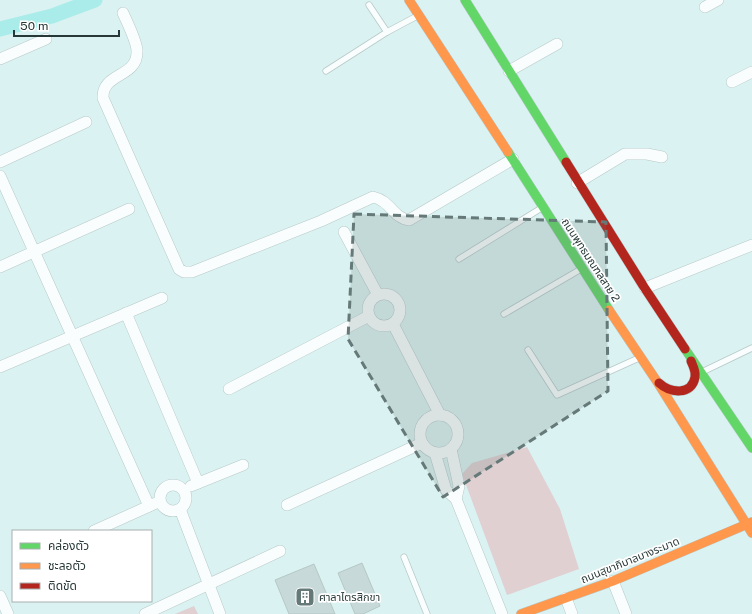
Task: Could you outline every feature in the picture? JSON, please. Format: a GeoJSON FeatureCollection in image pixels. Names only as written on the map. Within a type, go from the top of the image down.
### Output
{"type":"FeatureCollection","features":[{"type":"Feature","properties":{"kind":"main road","name":"ถนนพุทธมณฑลสาย 2"},"geometry":{"type":"LineString","coordinates":[[409,0],[513,159],[582,269],[749,523],[752,533]]}},
{"type":"Feature","properties":{"kind":"main road"},"geometry":{"type":"LineString","coordinates":[[465,0],[577,183],[689,356],[752,448]]}},
{"type":"Feature","properties":{"kind":"main road"},"geometry":{"type":"LineString","coordinates":[[658,383],[670,391],[678,392],[691,384],[695,378],[695,370],[689,356]]}},
{"type":"Feature","properties":{"kind":"main road","name":"ถนนสุขาภิบาลบางระมาด"},"geometry":{"type":"LineString","coordinates":[[521,614],[614,581],[749,523]]}},
{"type":"Feature","properties":{"kind":"street"},"geometry":{"type":"LineString","coordinates":[[705,7],[718,0]]}},
{"type":"Feature","properties":{"kind":"street"},"geometry":{"type":"LineString","coordinates":[[124,13],[137,49],[137,58],[134,65],[107,83],[103,90],[103,98],[178,269],[184,272],[192,272],[321,221],[373,197],[381,199],[388,204],[399,217],[410,220],[513,159]]}},
{"type":"Feature","properties":{"kind":"street"},"geometry":{"type":"LineString","coordinates":[[0,59],[46,39]]}},
{"type":"Feature","properties":{"kind":"street"},"geometry":{"type":"LineString","coordinates":[[509,71],[557,44]]}},
{"type":"Feature","properties":{"kind":"street"},"geometry":{"type":"LineString","coordinates":[[732,82],[752,72]]}},
{"type":"Feature","properties":{"kind":"street"},"geometry":{"type":"LineString","coordinates":[[0,162],[86,122]]}},
{"type":"Feature","properties":{"kind":"street"},"geometry":{"type":"LineString","coordinates":[[577,183],[625,154],[647,154],[662,157]]}},
{"type":"Feature","properties":{"kind":"street"},"geometry":{"type":"LineString","coordinates":[[0,176],[149,506]]}},
{"type":"Feature","properties":{"kind":"street"},"geometry":{"type":"LineString","coordinates":[[0,267],[129,210]]}},
{"type":"Feature","properties":{"kind":"street"},"geometry":{"type":"LineString","coordinates":[[344,232],[378,294]]}},
{"type":"Feature","properties":{"kind":"street"},"geometry":{"type":"LineString","coordinates":[[645,288],[752,245]]}},
{"type":"Feature","properties":{"kind":"street"},"geometry":{"type":"LineString","coordinates":[[378,294],[390,294],[399,302],[401,308],[400,314],[398,320],[393,324],[382,326],[377,324],[369,316],[369,304],[372,298],[378,294]]}},
{"type":"Feature","properties":{"kind":"street"},"geometry":{"type":"LineString","coordinates":[[0,367],[162,298]]}},
{"type":"Feature","properties":{"kind":"street"},"geometry":{"type":"LineString","coordinates":[[126,313],[198,483]]}},
{"type":"Feature","properties":{"kind":"street"},"geometry":{"type":"LineString","coordinates":[[229,390],[369,316]]}},
{"type":"Feature","properties":{"kind":"street"},"geometry":{"type":"LineString","coordinates":[[393,324],[440,415]]}},
{"type":"Feature","properties":{"kind":"street"},"geometry":{"type":"LineString","coordinates":[[434,416],[446,416],[451,419],[458,428],[458,440],[451,449],[444,453],[435,453],[427,449],[422,443],[420,430],[427,419],[434,416]]}},
{"type":"Feature","properties":{"kind":"street"},"geometry":{"type":"LineString","coordinates":[[287,504],[422,443]]}},
{"type":"Feature","properties":{"kind":"street"},"geometry":{"type":"LineString","coordinates":[[451,449],[459,486],[456,499]]}},
{"type":"Feature","properties":{"kind":"street"},"geometry":{"type":"LineString","coordinates":[[435,453],[446,490],[456,499],[502,614]]}},
{"type":"Feature","properties":{"kind":"street"},"geometry":{"type":"LineString","coordinates":[[183,489],[243,465]]}},
{"type":"Feature","properties":{"kind":"street"},"geometry":{"type":"LineString","coordinates":[[175,485],[183,489],[186,498],[180,509],[172,511],[168,510],[160,501],[161,492],[167,486],[175,485]]}},
{"type":"Feature","properties":{"kind":"street"},"geometry":{"type":"LineString","coordinates":[[96,530],[160,501]]}},
{"type":"Feature","properties":{"kind":"street"},"geometry":{"type":"LineString","coordinates":[[180,509],[220,614]]}},
{"type":"Feature","properties":{"kind":"street"},"geometry":{"type":"LineString","coordinates":[[145,614],[280,551]]}},
{"type":"Feature","properties":{"kind":"street"},"geometry":{"type":"LineString","coordinates":[[614,581],[626,614]]}},
{"type":"Feature","properties":{"kind":"street"},"geometry":{"type":"LineString","coordinates":[[0,596],[8,614]]}},
{"type":"Feature","properties":{"kind":"street"},"geometry":{"type":"LineString","coordinates":[[566,598],[572,614]]}},
{"type":"Feature","properties":{"kind":"lane"},"geometry":{"type":"LineString","coordinates":[[369,6],[387,32]]}},
{"type":"Feature","properties":{"kind":"lane"},"geometry":{"type":"LineString","coordinates":[[326,71],[387,32],[419,15]]}},
{"type":"Feature","properties":{"kind":"lane"},"geometry":{"type":"LineString","coordinates":[[459,259],[543,207]]}},
{"type":"Feature","properties":{"kind":"lane"},"geometry":{"type":"LineString","coordinates":[[504,314],[582,269]]}},
{"type":"Feature","properties":{"kind":"lane"},"geometry":{"type":"LineString","coordinates":[[701,372],[752,348]]}},
{"type":"Feature","properties":{"kind":"lane"},"geometry":{"type":"LineString","coordinates":[[528,350],[556,395],[641,357]]}},
{"type":"Feature","properties":{"kind":"lane"},"geometry":{"type":"LineString","coordinates":[[404,557],[427,614]]}},
{"type":"Feature","properties":{"kind":"highlighted area"},"geometry":{"type":"Polygon","coordinates":[[[354,214],[606,222],[608,391],[443,497],[348,339],[354,214]]]}},
{"type":"Feature","properties":{"kind":"shaded area"},"geometry":{"type":"Polygon","coordinates":[[[527,447],[560,509],[579,569],[507,595],[462,474],[472,463],[527,447]]]}},
{"type":"Feature","properties":{"kind":"shaded area"},"geometry":{"type":"Polygon","coordinates":[[[194,606],[198,614],[175,614],[194,606]]]}},
{"type":"Feature","properties":{"kind":"building"},"geometry":{"type":"Polygon","coordinates":[[[362,563],[380,606],[363,614],[355,614],[338,573],[362,563]]]}},
{"type":"Feature","properties":{"kind":"building","name":"ศาลาไตรสิกขา"},"geometry":{"type":"Polygon","coordinates":[[[314,564],[335,614],[289,614],[275,580],[314,564]]]}},
{"type":"Feature","properties":{"kind":"waterway"},"geometry":{"type":"LineString","coordinates":[[0,29],[52,16],[95,0]]}},
{"type":"Feature","properties":{"kind":"traffic: fast"},"geometry":{"type":"LineString","coordinates":[[465,0],[566,162]]}},
{"type":"Feature","properties":{"kind":"traffic: fast"},"geometry":{"type":"LineString","coordinates":[[508,152],[609,310]]}},
{"type":"Feature","properties":{"kind":"traffic: fast"},"geometry":{"type":"LineString","coordinates":[[685,349],[752,448]]}},
{"type":"Feature","properties":{"kind":"traffic: slow"},"geometry":{"type":"LineString","coordinates":[[409,0],[508,152]]}},
{"type":"Feature","properties":{"kind":"traffic: slow"},"geometry":{"type":"LineString","coordinates":[[609,310],[658,383],[752,533]]}},
{"type":"Feature","properties":{"kind":"traffic: slow"},"geometry":{"type":"LineString","coordinates":[[521,614],[613,581],[752,522]]}},
{"type":"Feature","properties":{"kind":"traffic: jam"},"geometry":{"type":"LineString","coordinates":[[566,162],[644,287],[685,349]]}},
{"type":"Feature","properties":{"kind":"traffic: jam"},"geometry":{"type":"LineString","coordinates":[[659,383],[674,391],[685,390],[690,387],[695,377],[691,361]]}},
{"type":"Feature","properties":{"kind":"place","name":"ศาลาไตรสิกขา"},"geometry":{"type":"Point","coordinates":[305,597]}}]}
